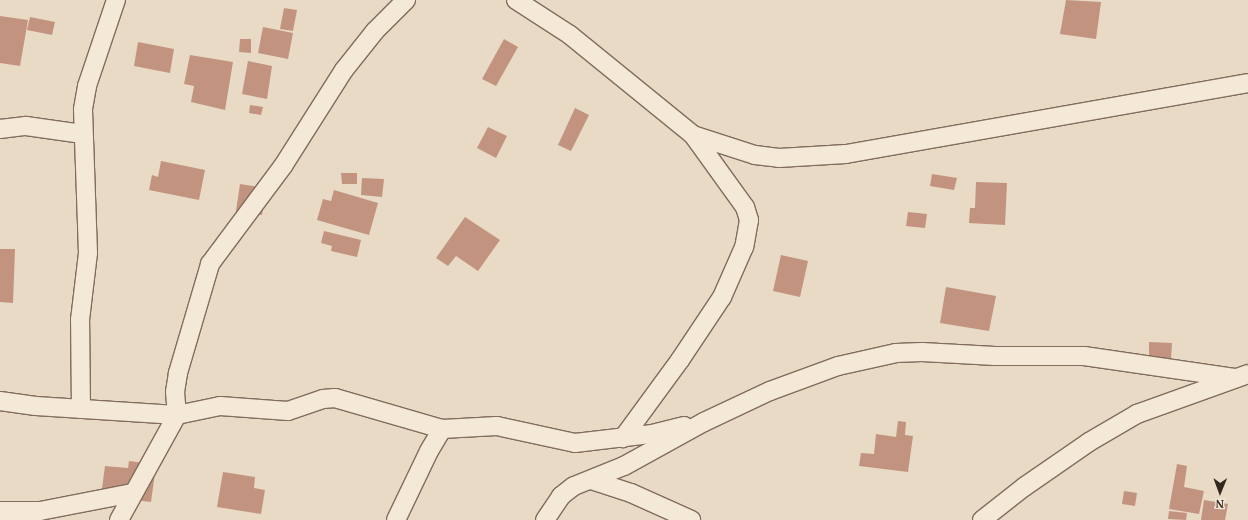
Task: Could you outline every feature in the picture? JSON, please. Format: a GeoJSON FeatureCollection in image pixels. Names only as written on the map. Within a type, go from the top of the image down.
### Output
{"type":"FeatureCollection","features":[{"type":"Feature","properties":{"kind":"street"},"geometry":{"type":"LineString","coordinates":[[81,409],[80,320],[88,252],[82,134],[87,86],[116,0]]}},
{"type":"Feature","properties":{"kind":"street"},"geometry":{"type":"LineString","coordinates":[[119,520],[177,415],[175,392],[178,373],[210,264],[283,166],[344,70],[376,31],[406,0]]}},
{"type":"Feature","properties":{"kind":"street"},"geometry":{"type":"LineString","coordinates":[[516,0],[570,35],[693,135],[744,207],[749,220],[748,234],[722,296],[680,360],[623,438]]}},
{"type":"Feature","properties":{"kind":"street"},"geometry":{"type":"LineString","coordinates":[[693,135],[755,155],[779,158],[846,154],[1248,83]]}},
{"type":"Feature","properties":{"kind":"street"},"geometry":{"type":"LineString","coordinates":[[0,129],[26,126],[82,134]]}},
{"type":"Feature","properties":{"kind":"street"},"geometry":{"type":"LineString","coordinates":[[545,520],[561,496],[574,486],[624,466],[704,422],[770,391],[838,366],[896,353],[922,352],[995,356],[1084,356],[1241,376]]}},
{"type":"Feature","properties":{"kind":"street"},"geometry":{"type":"LineString","coordinates":[[968,520],[984,518],[1082,447],[1137,414],[1241,376]]}},
{"type":"Feature","properties":{"kind":"street"},"geometry":{"type":"LineString","coordinates":[[0,401],[81,409],[177,415],[220,406],[288,411],[323,399],[335,398],[442,429],[497,426],[575,443],[623,438],[704,422]]}},
{"type":"Feature","properties":{"kind":"street"},"geometry":{"type":"LineString","coordinates":[[396,520],[429,451],[442,429]]}},
{"type":"Feature","properties":{"kind":"street"},"geometry":{"type":"LineString","coordinates":[[591,480],[632,493],[691,520]]}},
{"type":"Feature","properties":{"kind":"street"},"geometry":{"type":"LineString","coordinates":[[0,511],[40,511],[133,493]]}},
{"type":"Feature","properties":{"kind":"building"},"geometry":{"type":"Polygon","coordinates":[[[1066,0],[1101,2],[1096,39],[1060,34],[1066,0]]]}},
{"type":"Feature","properties":{"kind":"building"},"geometry":{"type":"Polygon","coordinates":[[[284,8],[297,10],[293,31],[280,29],[284,8]]]}},
{"type":"Feature","properties":{"kind":"building"},"geometry":{"type":"Polygon","coordinates":[[[0,16],[28,20],[20,66],[0,63],[0,16]]]}},
{"type":"Feature","properties":{"kind":"building"},"geometry":{"type":"Polygon","coordinates":[[[30,17],[55,22],[52,35],[27,30],[30,17]]]}},
{"type":"Feature","properties":{"kind":"building"},"geometry":{"type":"Polygon","coordinates":[[[263,27],[293,33],[288,59],[258,53],[263,27]]]}},
{"type":"Feature","properties":{"kind":"building"},"geometry":{"type":"Polygon","coordinates":[[[240,39],[251,39],[251,53],[239,52],[240,39]]]}},
{"type":"Feature","properties":{"kind":"building"},"geometry":{"type":"Polygon","coordinates":[[[504,39],[518,47],[496,86],[482,79],[504,39]]]}},
{"type":"Feature","properties":{"kind":"building"},"geometry":{"type":"Polygon","coordinates":[[[138,42],[174,49],[170,73],[134,66],[138,42]]]}},
{"type":"Feature","properties":{"kind":"building"},"geometry":{"type":"Polygon","coordinates":[[[190,55],[233,62],[225,110],[191,102],[194,86],[184,84],[190,55]]]}},
{"type":"Feature","properties":{"kind":"building"},"geometry":{"type":"Polygon","coordinates":[[[248,61],[272,66],[267,99],[242,94],[248,61]]]}},
{"type":"Feature","properties":{"kind":"building"},"geometry":{"type":"Polygon","coordinates":[[[250,105],[263,107],[261,115],[249,113],[250,105]]]}},
{"type":"Feature","properties":{"kind":"building"},"geometry":{"type":"Polygon","coordinates":[[[575,108],[589,115],[571,151],[558,145],[575,108]]]}},
{"type":"Feature","properties":{"kind":"building"},"geometry":{"type":"Polygon","coordinates":[[[488,127],[507,136],[496,158],[477,148],[488,127]]]}},
{"type":"Feature","properties":{"kind":"building"},"geometry":{"type":"Polygon","coordinates":[[[161,161],[205,170],[199,200],[149,190],[152,175],[158,177],[161,161]]]}},
{"type":"Feature","properties":{"kind":"building"},"geometry":{"type":"Polygon","coordinates":[[[341,173],[357,173],[357,184],[342,184],[341,173]]]}},
{"type":"Feature","properties":{"kind":"building"},"geometry":{"type":"Polygon","coordinates":[[[932,174],[957,178],[954,190],[930,186],[932,174]]]}},
{"type":"Feature","properties":{"kind":"building"},"geometry":{"type":"Polygon","coordinates":[[[362,178],[384,179],[382,197],[361,195],[362,178]]]}},
{"type":"Feature","properties":{"kind":"building"},"geometry":{"type":"Polygon","coordinates":[[[976,182],[1007,183],[1005,225],[969,223],[970,208],[975,208],[976,182]]]}},
{"type":"Feature","properties":{"kind":"building"},"geometry":{"type":"Polygon","coordinates":[[[240,184],[266,188],[262,215],[236,211],[240,184]]]}},
{"type":"Feature","properties":{"kind":"building"},"geometry":{"type":"Polygon","coordinates":[[[334,190],[378,203],[369,235],[317,220],[323,199],[331,201],[334,190]]]}},
{"type":"Feature","properties":{"kind":"building"},"geometry":{"type":"Polygon","coordinates":[[[908,212],[927,214],[925,228],[906,226],[908,212]]]}},
{"type":"Feature","properties":{"kind":"building"},"geometry":{"type":"Polygon","coordinates":[[[465,217],[500,240],[478,271],[456,256],[448,266],[436,258],[465,217]]]}},
{"type":"Feature","properties":{"kind":"building"},"geometry":{"type":"Polygon","coordinates":[[[324,231],[361,240],[357,257],[331,251],[332,246],[321,243],[324,231]]]}},
{"type":"Feature","properties":{"kind":"building"},"geometry":{"type":"Polygon","coordinates":[[[0,249],[15,249],[13,303],[0,302],[0,249]]]}},
{"type":"Feature","properties":{"kind":"building"},"geometry":{"type":"Polygon","coordinates":[[[781,255],[808,261],[800,297],[773,291],[781,255]]]}},
{"type":"Feature","properties":{"kind":"building"},"geometry":{"type":"Polygon","coordinates":[[[946,287],[996,296],[989,331],[940,323],[946,287]]]}},
{"type":"Feature","properties":{"kind":"building"},"geometry":{"type":"Polygon","coordinates":[[[1149,342],[1172,343],[1171,359],[1149,357],[1149,342]]]}},
{"type":"Feature","properties":{"kind":"building"},"geometry":{"type":"Polygon","coordinates":[[[898,421],[906,422],[905,435],[913,436],[908,472],[859,466],[861,453],[874,454],[876,434],[896,437],[898,421]]]}},
{"type":"Feature","properties":{"kind":"building"},"geometry":{"type":"Polygon","coordinates":[[[129,461],[145,463],[155,473],[151,502],[101,496],[105,466],[128,468],[129,461]]]}},
{"type":"Feature","properties":{"kind":"building"},"geometry":{"type":"Polygon","coordinates":[[[1177,464],[1187,466],[1184,487],[1204,491],[1199,514],[1169,509],[1177,464]]]}},
{"type":"Feature","properties":{"kind":"building"},"geometry":{"type":"Polygon","coordinates":[[[223,472],[255,477],[254,488],[265,490],[261,514],[217,507],[223,472]]]}},
{"type":"Feature","properties":{"kind":"building"},"geometry":{"type":"Polygon","coordinates":[[[1124,491],[1137,493],[1135,506],[1122,504],[1124,491]]]}},
{"type":"Feature","properties":{"kind":"building"},"geometry":{"type":"Polygon","coordinates":[[[1204,500],[1228,504],[1225,520],[1201,520],[1204,500]]]}},
{"type":"Feature","properties":{"kind":"building"},"geometry":{"type":"Polygon","coordinates":[[[1169,511],[1187,513],[1186,520],[1168,519],[1169,511]]]}}]}
